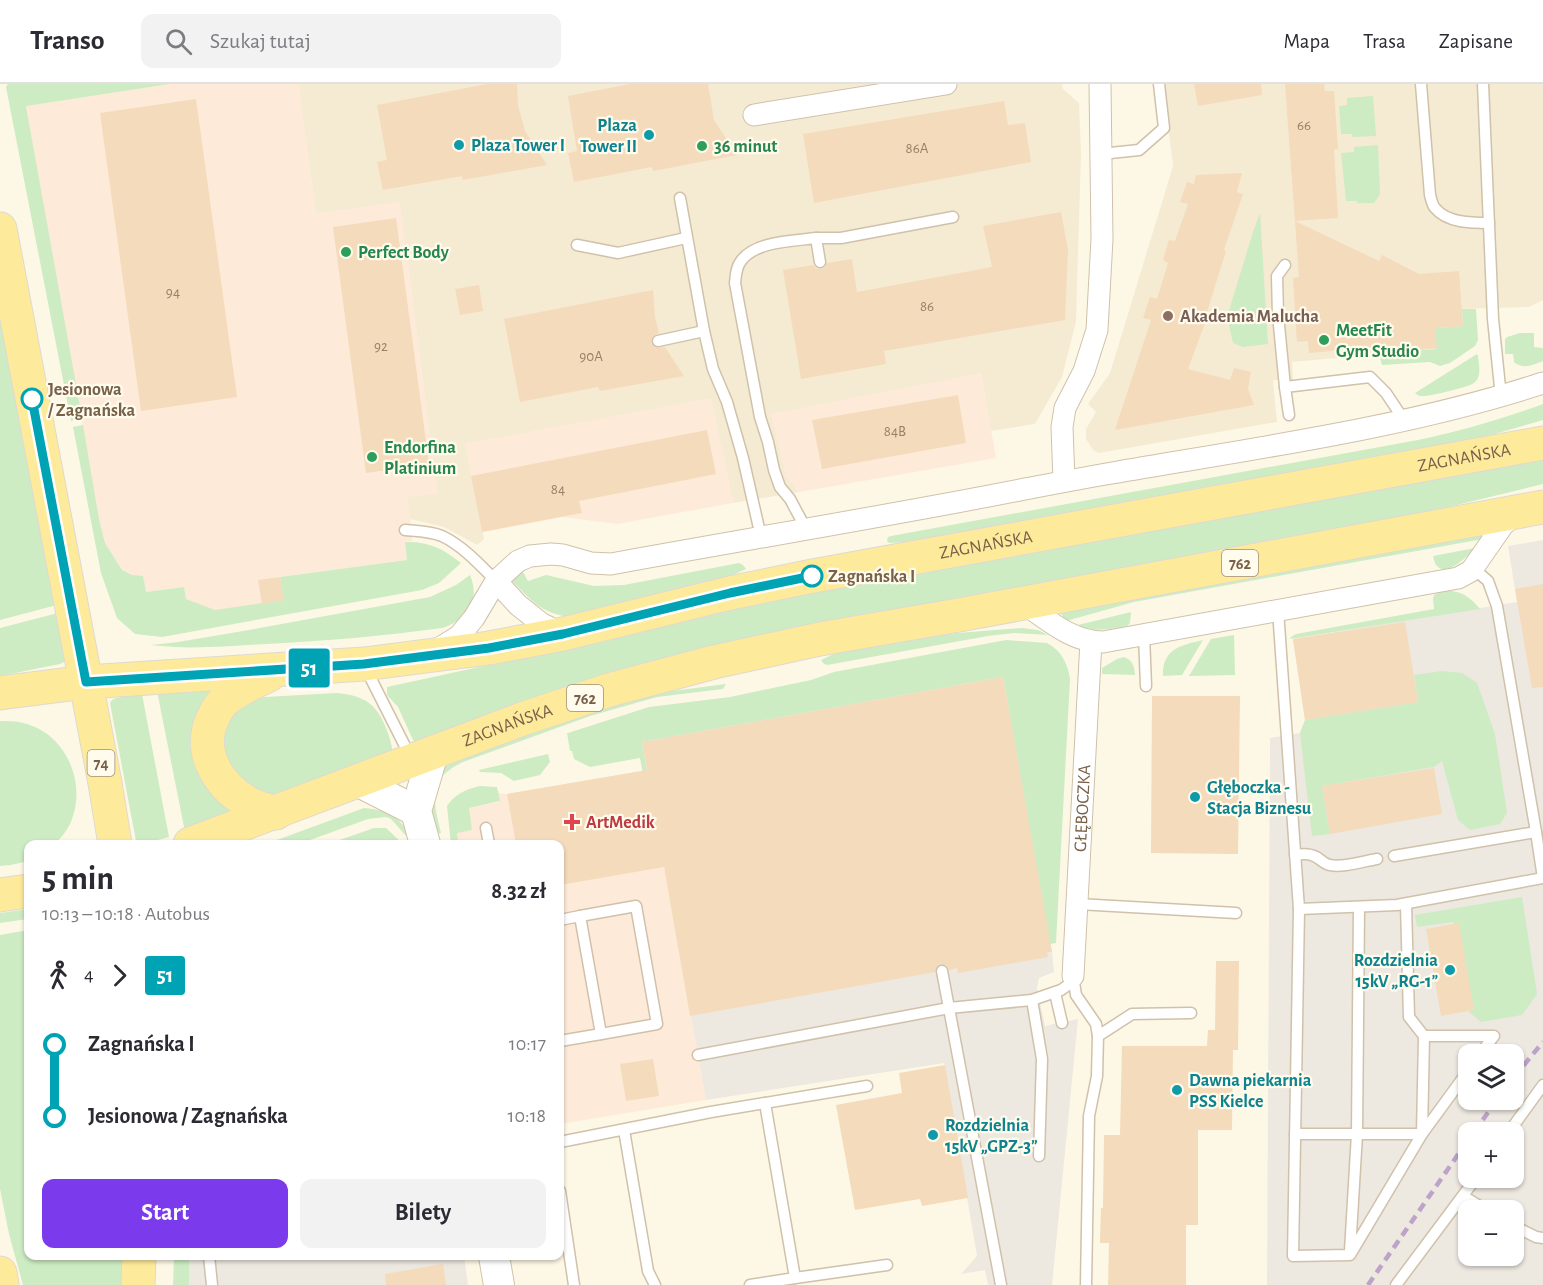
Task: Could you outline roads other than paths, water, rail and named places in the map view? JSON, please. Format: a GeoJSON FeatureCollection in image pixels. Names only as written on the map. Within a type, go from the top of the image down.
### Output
{"type":"FeatureCollection","features":[{"type":"Feature","properties":{"kind":"main road","name":"74"},"geometry":{"type":"LineString","coordinates":[[0,229],[114,840]]}},
{"type":"Feature","properties":{"kind":"main road","name":"ZAGNAŃSKA"},"geometry":{"type":"LineString","coordinates":[[0,693],[86,682],[364,664],[489,648],[563,634],[730,593],[813,576],[1543,443]]}},
{"type":"Feature","properties":{"kind":"main road","name":"ZAGNAŃSKA"},"geometry":{"type":"LineString","coordinates":[[201,840],[522,719],[609,690],[714,662],[820,639],[1533,508]]}},
{"type":"Feature","properties":{"kind":"main road"},"geometry":{"type":"LineString","coordinates":[[276,813],[251,805],[223,783],[214,771],[207,739],[212,719],[224,701],[246,685],[279,670]]}},
{"type":"Feature","properties":{"kind":"main road"},"geometry":{"type":"LineString","coordinates":[[0,895],[24,892]]}},
{"type":"Feature","properties":{"kind":"main road"},"geometry":{"type":"LineString","coordinates":[[138,1285],[139,1260]]}},
{"type":"Feature","properties":{"kind":"main road"},"geometry":{"type":"LineString","coordinates":[[0,1273],[2,1285]]}},
{"type":"Feature","properties":{"kind":"street"},"geometry":{"type":"LineString","coordinates":[[754,116],[946,84]]}},
{"type":"Feature","properties":{"kind":"street"},"geometry":{"type":"LineString","coordinates":[[1064,481],[1062,427],[1065,408],[1084,371],[1097,330],[1102,239],[1100,84]]}},
{"type":"Feature","properties":{"kind":"street"},"geometry":{"type":"LineString","coordinates":[[426,656],[459,636],[474,618],[496,581],[519,561],[530,556],[563,555],[591,563],[611,564],[1286,443],[1449,411],[1543,383]]}},
{"type":"Feature","properties":{"kind":"street"},"geometry":{"type":"LineString","coordinates":[[1023,603],[1071,635],[1102,642],[1450,579],[1463,576],[1473,568],[1503,525],[1516,513],[1533,508]]}},
{"type":"Feature","properties":{"kind":"street"},"geometry":{"type":"LineString","coordinates":[[496,581],[518,605],[533,617],[563,634]]}},
{"type":"Feature","properties":{"kind":"street","name":"GŁĘBOCZKA"},"geometry":{"type":"LineString","coordinates":[[1073,976],[1091,641]]}},
{"type":"Feature","properties":{"kind":"street"},"geometry":{"type":"LineString","coordinates":[[422,757],[416,811],[424,840]]}},
{"type":"Feature","properties":{"kind":"street"},"geometry":{"type":"LineString","coordinates":[[357,781],[416,811]]}},
{"type":"Feature","properties":{"kind":"street"},"geometry":{"type":"LineString","coordinates":[[495,1260],[499,1285]]}},
{"type":"Feature","properties":{"kind":"lane"},"geometry":{"type":"LineString","coordinates":[[1101,154],[1139,150],[1164,128],[1159,84]]}},
{"type":"Feature","properties":{"kind":"lane"},"geometry":{"type":"LineString","coordinates":[[1421,84],[1430,195],[1435,208],[1447,217],[1466,223],[1489,223]]}},
{"type":"Feature","properties":{"kind":"lane"},"geometry":{"type":"LineString","coordinates":[[1483,84],[1493,319],[1501,396]]}},
{"type":"Feature","properties":{"kind":"lane"},"geometry":{"type":"LineString","coordinates":[[680,198],[713,369],[727,402],[743,458],[761,537]]}},
{"type":"Feature","properties":{"kind":"lane"},"geometry":{"type":"LineString","coordinates":[[806,529],[790,499],[780,487],[760,417],[735,283],[740,262],[754,249],[765,246],[816,238],[841,238],[953,217]]}},
{"type":"Feature","properties":{"kind":"lane"},"geometry":{"type":"LineString","coordinates":[[577,245],[618,253],[686,238]]}},
{"type":"Feature","properties":{"kind":"lane"},"geometry":{"type":"LineString","coordinates":[[816,238],[820,262]]}},
{"type":"Feature","properties":{"kind":"lane"},"geometry":{"type":"LineString","coordinates":[[1285,265],[1277,276],[1278,315],[1288,415]]}},
{"type":"Feature","properties":{"kind":"lane"},"geometry":{"type":"LineString","coordinates":[[658,341],[704,331]]}},
{"type":"Feature","properties":{"kind":"lane"},"geometry":{"type":"LineString","coordinates":[[1285,387],[1370,377],[1386,393],[1404,420]]}},
{"type":"Feature","properties":{"kind":"lane"},"geometry":{"type":"LineString","coordinates":[[405,530],[424,531],[442,537],[467,553],[496,581]]}},
{"type":"Feature","properties":{"kind":"lane"},"geometry":{"type":"LineString","coordinates":[[1299,909],[1406,904],[1543,878],[1497,606],[1488,581],[1473,568]]}},
{"type":"Feature","properties":{"kind":"lane"},"geometry":{"type":"LineString","coordinates":[[1278,610],[1299,909],[1293,1256],[1350,1255]]}},
{"type":"Feature","properties":{"kind":"lane"},"geometry":{"type":"LineString","coordinates":[[1144,635],[1146,686]]}},
{"type":"Feature","properties":{"kind":"lane"},"geometry":{"type":"LineString","coordinates":[[364,664],[422,757]]}},
{"type":"Feature","properties":{"kind":"lane"},"geometry":{"type":"LineString","coordinates":[[486,828],[488,840]]}},
{"type":"Feature","properties":{"kind":"lane"},"geometry":{"type":"LineString","coordinates":[[1394,856],[1536,832]]}},
{"type":"Feature","properties":{"kind":"lane"},"geometry":{"type":"LineString","coordinates":[[1295,855],[1314,856],[1322,862],[1338,866],[1377,859]]}},
{"type":"Feature","properties":{"kind":"lane"},"geometry":{"type":"LineString","coordinates":[[1078,904],[1236,913]]}},
{"type":"Feature","properties":{"kind":"lane"},"geometry":{"type":"LineString","coordinates":[[1406,904],[1409,1017],[1424,1036],[1422,1134]]}},
{"type":"Feature","properties":{"kind":"lane"},"geometry":{"type":"LineString","coordinates":[[564,919],[636,906],[657,1024],[564,1040]]}},
{"type":"Feature","properties":{"kind":"lane"},"geometry":{"type":"LineString","coordinates":[[1350,1255],[1357,1134],[1359,907]]}},
{"type":"Feature","properties":{"kind":"lane"},"geometry":{"type":"LineString","coordinates":[[580,916],[601,1034]]}},
{"type":"Feature","properties":{"kind":"lane"},"geometry":{"type":"LineString","coordinates":[[942,971],[1001,1285]]}},
{"type":"Feature","properties":{"kind":"lane"},"geometry":{"type":"LineString","coordinates":[[698,1055],[950,1008],[1032,1000],[1055,993],[1068,985],[1073,976]]}},
{"type":"Feature","properties":{"kind":"lane"},"geometry":{"type":"LineString","coordinates":[[1073,976],[1076,995],[1096,1024],[1098,1036],[1097,1076],[1089,1116],[1086,1285]]}},
{"type":"Feature","properties":{"kind":"lane"},"geometry":{"type":"LineString","coordinates":[[1055,993],[1062,1023]]}},
{"type":"Feature","properties":{"kind":"lane"},"geometry":{"type":"LineString","coordinates":[[1032,1000],[1042,1059],[1039,1156]]}},
{"type":"Feature","properties":{"kind":"lane"},"geometry":{"type":"LineString","coordinates":[[1098,1036],[1132,1014],[1191,1013]]}},
{"type":"Feature","properties":{"kind":"lane"},"geometry":{"type":"LineString","coordinates":[[1424,1036],[1494,1036],[1488,1044]]}},
{"type":"Feature","properties":{"kind":"lane"},"geometry":{"type":"LineString","coordinates":[[1350,1255],[1422,1134],[1458,1085]]}},
{"type":"Feature","properties":{"kind":"lane"},"geometry":{"type":"LineString","coordinates":[[1516,1122],[1543,1085]]}},
{"type":"Feature","properties":{"kind":"lane"},"geometry":{"type":"LineString","coordinates":[[564,1141],[867,1086]]}},
{"type":"Feature","properties":{"kind":"lane"},"geometry":{"type":"LineString","coordinates":[[765,1103],[795,1278]]}},
{"type":"Feature","properties":{"kind":"lane"},"geometry":{"type":"LineString","coordinates":[[624,1130],[648,1271],[655,1285]]}},
{"type":"Feature","properties":{"kind":"lane"},"geometry":{"type":"LineString","coordinates":[[1296,1134],[1422,1134]]}},
{"type":"Feature","properties":{"kind":"lane"},"geometry":{"type":"LineString","coordinates":[[1396,1285],[1468,1188]]}},
{"type":"Feature","properties":{"kind":"lane"},"geometry":{"type":"LineString","coordinates":[[1462,1196],[1469,1200]]}},
{"type":"Feature","properties":{"kind":"lane"},"geometry":{"type":"LineString","coordinates":[[564,1218],[574,1285]]}},
{"type":"Feature","properties":{"kind":"lane"},"geometry":{"type":"LineString","coordinates":[[1524,1231],[1543,1238]]}},
{"type":"Feature","properties":{"kind":"lane"},"geometry":{"type":"LineString","coordinates":[[209,1260],[212,1285]]}},
{"type":"Feature","properties":{"kind":"lane"},"geometry":{"type":"LineString","coordinates":[[750,1285],[887,1265]]}},
{"type":"Feature","properties":{"kind":"railway"},"geometry":{"type":"LineString","coordinates":[[1524,1065],[1543,1042]]}},
{"type":"Feature","properties":{"kind":"railway"},"geometry":{"type":"LineString","coordinates":[[1481,1122],[1490,1110]]}},
{"type":"Feature","properties":{"kind":"railway"},"geometry":{"type":"LineString","coordinates":[[1368,1285],[1458,1154]]}},
{"type":"Feature","properties":{"kind":"place","name":"Plaza Tower II"},"geometry":{"type":"Point","coordinates":[649,135]}},
{"type":"Feature","properties":{"kind":"place","name":"Plaza Tower I"},"geometry":{"type":"Point","coordinates":[459,145]}},
{"type":"Feature","properties":{"kind":"place","name":"36 minut"},"geometry":{"type":"Point","coordinates":[702,146]}},
{"type":"Feature","properties":{"kind":"place","name":"Perfect Body"},"geometry":{"type":"Point","coordinates":[346,252]}},
{"type":"Feature","properties":{"kind":"place","name":"Akademia Malucha"},"geometry":{"type":"Point","coordinates":[1168,316]}},
{"type":"Feature","properties":{"kind":"place","name":"MeetFit Gym Studio"},"geometry":{"type":"Point","coordinates":[1324,340]}},
{"type":"Feature","properties":{"kind":"place","name":"Jesionowa / Zagnańska"},"geometry":{"type":"Point","coordinates":[32,399]}},
{"type":"Feature","properties":{"kind":"place","name":"Endorfina Platinium"},"geometry":{"type":"Point","coordinates":[372,457]}},
{"type":"Feature","properties":{"kind":"place","name":"Zagnańska I"},"geometry":{"type":"Point","coordinates":[812,576]}},
{"type":"Feature","properties":{"kind":"place","name":"Głęboczka - Stacja Biznesu"},"geometry":{"type":"Point","coordinates":[1195,797]}},
{"type":"Feature","properties":{"kind":"place","name":"ArtMedik"},"geometry":{"type":"Point","coordinates":[572,822]}},
{"type":"Feature","properties":{"kind":"place","name":"Rozdzielnia 15kV „RG-1”"},"geometry":{"type":"Point","coordinates":[1450,970]}},
{"type":"Feature","properties":{"kind":"place","name":"Dawna piekarnia PSS Kielce"},"geometry":{"type":"Point","coordinates":[1177,1090]}},
{"type":"Feature","properties":{"kind":"place","name":"Rozdzielnia 15kV „GPZ-3”"},"geometry":{"type":"Point","coordinates":[933,1135]}}]}
